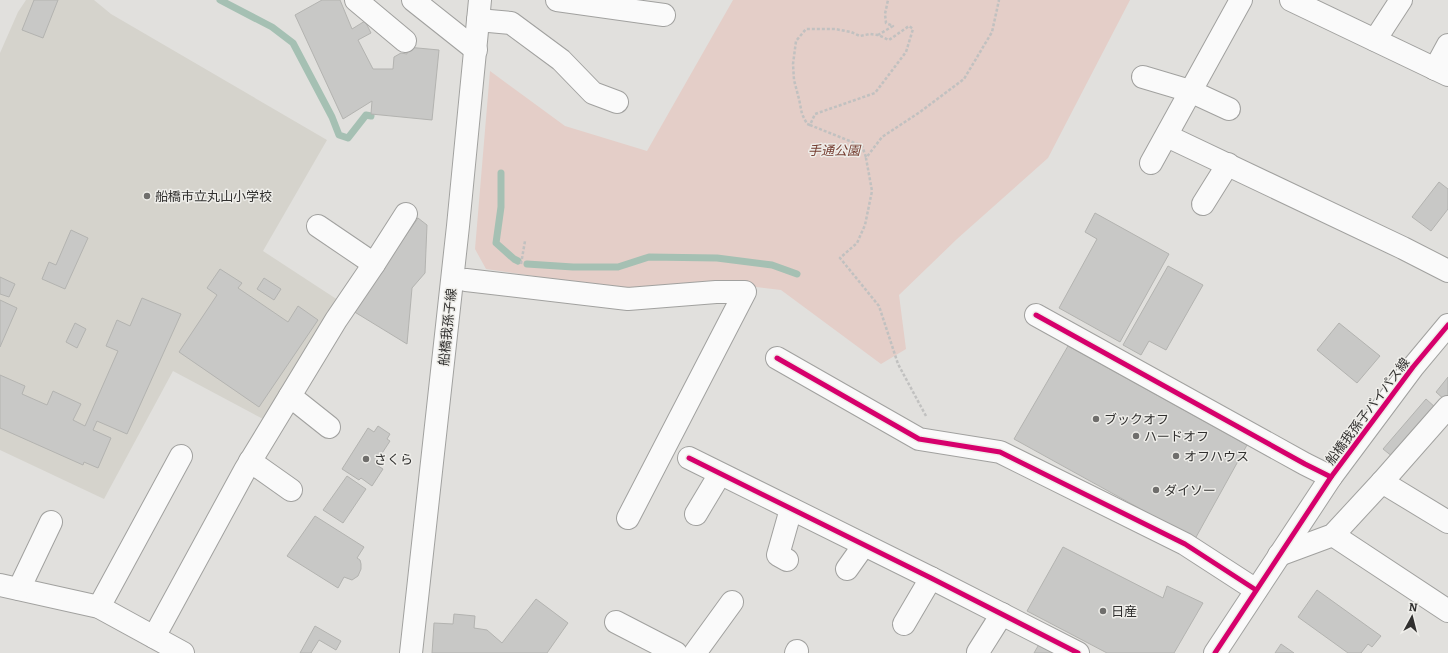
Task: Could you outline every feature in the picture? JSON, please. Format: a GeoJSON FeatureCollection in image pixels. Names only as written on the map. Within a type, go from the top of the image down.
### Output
{"type":"FeatureCollection","features":[{"type":"Feature","properties":{"kind":"street"},"geometry":{"type":"LineString","coordinates":[[356,0],[405,41]]}},
{"type":"Feature","properties":{"kind":"street"},"geometry":{"type":"LineString","coordinates":[[413,0],[476,50]]}},
{"type":"Feature","properties":{"kind":"street"},"geometry":{"type":"LineString","coordinates":[[557,0],[664,15]]}},
{"type":"Feature","properties":{"kind":"street"},"geometry":{"type":"LineString","coordinates":[[1151,163],[1241,0]]}},
{"type":"Feature","properties":{"kind":"street"},"geometry":{"type":"LineString","coordinates":[[1291,0],[1442,72],[1448,45]]}},
{"type":"Feature","properties":{"kind":"street"},"geometry":{"type":"LineString","coordinates":[[1375,40],[1401,0]]}},
{"type":"Feature","properties":{"kind":"street"},"geometry":{"type":"LineString","coordinates":[[479,10],[511,24],[561,60],[593,93],[617,102]]}},
{"type":"Feature","properties":{"kind":"street","name":"船橋我孫子線"},"geometry":{"type":"LineString","coordinates":[[411,653],[458,226],[479,10]]}},
{"type":"Feature","properties":{"kind":"street"},"geometry":{"type":"LineString","coordinates":[[1143,77],[1190,91],[1229,108]]}},
{"type":"Feature","properties":{"kind":"street"},"geometry":{"type":"LineString","coordinates":[[1166,136],[1404,248],[1448,271]]}},
{"type":"Feature","properties":{"kind":"street"},"geometry":{"type":"LineString","coordinates":[[1203,204],[1228,164]]}},
{"type":"Feature","properties":{"kind":"street"},"geometry":{"type":"LineString","coordinates":[[154,637],[250,461],[336,320],[406,214]]}},
{"type":"Feature","properties":{"kind":"street"},"geometry":{"type":"LineString","coordinates":[[318,226],[374,264]]}},
{"type":"Feature","properties":{"kind":"street"},"geometry":{"type":"LineString","coordinates":[[466,280],[628,299],[716,292],[745,292],[628,518]]}},
{"type":"Feature","properties":{"kind":"street"},"geometry":{"type":"LineString","coordinates":[[1036,315],[1331,477]]}},
{"type":"Feature","properties":{"kind":"street","name":"船橋我孫子バイパス線"},"geometry":{"type":"LineString","coordinates":[[1215,653],[1331,477],[1413,367],[1448,325]]}},
{"type":"Feature","properties":{"kind":"street"},"geometry":{"type":"LineString","coordinates":[[777,358],[919,439],[1000,452],[1184,544],[1256,590]]}},
{"type":"Feature","properties":{"kind":"street"},"geometry":{"type":"LineString","coordinates":[[290,396],[329,427]]}},
{"type":"Feature","properties":{"kind":"street"},"geometry":{"type":"LineString","coordinates":[[1279,555],[1333,535],[1448,407]]}},
{"type":"Feature","properties":{"kind":"street"},"geometry":{"type":"LineString","coordinates":[[99,607],[181,456]]}},
{"type":"Feature","properties":{"kind":"street"},"geometry":{"type":"LineString","coordinates":[[689,458],[1078,653]]}},
{"type":"Feature","properties":{"kind":"street"},"geometry":{"type":"LineString","coordinates":[[250,461],[291,490]]}},
{"type":"Feature","properties":{"kind":"street"},"geometry":{"type":"LineString","coordinates":[[696,514],[720,474]]}},
{"type":"Feature","properties":{"kind":"street"},"geometry":{"type":"LineString","coordinates":[[1382,482],[1448,522]]}},
{"type":"Feature","properties":{"kind":"street"},"geometry":{"type":"LineString","coordinates":[[787,560],[778,555],[791,509]]}},
{"type":"Feature","properties":{"kind":"street"},"geometry":{"type":"LineString","coordinates":[[51,522],[10,587],[99,607],[183,653]]}},
{"type":"Feature","properties":{"kind":"street"},"geometry":{"type":"LineString","coordinates":[[1333,535],[1448,611]]}},
{"type":"Feature","properties":{"kind":"street"},"geometry":{"type":"LineString","coordinates":[[847,569],[864,545]]}},
{"type":"Feature","properties":{"kind":"street"},"geometry":{"type":"LineString","coordinates":[[904,624],[931,578]]}},
{"type":"Feature","properties":{"kind":"street"},"geometry":{"type":"LineString","coordinates":[[695,653],[732,602]]}},
{"type":"Feature","properties":{"kind":"street"},"geometry":{"type":"LineString","coordinates":[[978,652],[1002,614]]}},
{"type":"Feature","properties":{"kind":"street"},"geometry":{"type":"LineString","coordinates":[[616,622],[676,653]]}},
{"type":"Feature","properties":{"kind":"path"},"geometry":{"type":"LineString","coordinates":[[878,35],[893,26],[886,23],[885,14],[888,0]]}},
{"type":"Feature","properties":{"kind":"path"},"geometry":{"type":"LineString","coordinates":[[866,158],[882,136],[920,112],[964,79],[992,32],[999,0]]}},
{"type":"Feature","properties":{"kind":"path"},"geometry":{"type":"LineString","coordinates":[[810,125],[815,114],[875,93],[906,52],[913,29],[909,26],[889,40],[878,35],[870,34],[860,36],[851,32],[835,29],[806,29],[796,41],[793,64],[794,80],[802,114],[807,124],[862,146],[866,158],[872,190],[865,225],[857,243],[840,258],[879,306],[898,364],[940,442]]}},
{"type":"Feature","properties":{"kind":"path"},"geometry":{"type":"LineString","coordinates":[[520,271],[525,241]]}},
{"type":"Feature","properties":{"kind":"shaded area","name":"船橋市立丸山小学校"},"geometry":{"type":"Polygon","coordinates":[[[26,0],[94,0],[111,14],[327,140],[263,251],[341,302],[265,420],[173,371],[104,499],[0,450],[0,53],[18,12],[26,0]]]}},
{"type":"Feature","properties":{"kind":"green space","name":"手通公園"},"geometry":{"type":"Polygon","coordinates":[[[733,0],[1130,0],[1048,158],[957,239],[899,295],[906,349],[881,364],[781,290],[724,283],[630,290],[486,269],[475,249],[490,71],[565,126],[647,151],[733,0]]]}},
{"type":"Feature","properties":{"kind":"building"},"geometry":{"type":"Polygon","coordinates":[[[34,0],[58,0],[43,38],[22,30],[34,0]]]}},
{"type":"Feature","properties":{"kind":"building"},"geometry":{"type":"Polygon","coordinates":[[[322,0],[340,0],[352,29],[365,21],[371,33],[358,40],[373,69],[393,69],[394,57],[401,53],[407,54],[407,47],[439,50],[432,120],[371,114],[372,101],[343,119],[295,15],[322,0]]]}},
{"type":"Feature","properties":{"kind":"building"},"geometry":{"type":"Polygon","coordinates":[[[1439,182],[1448,189],[1448,209],[1431,231],[1412,217],[1439,182]]]}},
{"type":"Feature","properties":{"kind":"building"},"geometry":{"type":"Polygon","coordinates":[[[1095,213],[1169,254],[1120,342],[1059,308],[1097,239],[1085,232],[1095,213]]]}},
{"type":"Feature","properties":{"kind":"building"},"geometry":{"type":"Polygon","coordinates":[[[418,218],[427,225],[425,273],[412,288],[407,344],[353,311],[418,218]]]}},
{"type":"Feature","properties":{"kind":"building"},"geometry":{"type":"Polygon","coordinates":[[[71,230],[88,238],[65,289],[42,279],[49,262],[56,265],[71,230]]]}},
{"type":"Feature","properties":{"kind":"building"},"geometry":{"type":"Polygon","coordinates":[[[1168,266],[1203,285],[1166,350],[1149,341],[1141,355],[1123,345],[1168,266]]]}},
{"type":"Feature","properties":{"kind":"building"},"geometry":{"type":"Polygon","coordinates":[[[220,269],[242,283],[238,288],[288,322],[298,306],[318,320],[259,407],[179,352],[217,295],[207,288],[220,269]]]}},
{"type":"Feature","properties":{"kind":"building"},"geometry":{"type":"Polygon","coordinates":[[[0,277],[15,284],[9,297],[0,294],[0,277]]]}},
{"type":"Feature","properties":{"kind":"building"},"geometry":{"type":"Polygon","coordinates":[[[264,278],[281,289],[274,300],[257,289],[264,278]]]}},
{"type":"Feature","properties":{"kind":"building"},"geometry":{"type":"Polygon","coordinates":[[[142,298],[181,314],[127,434],[97,421],[93,430],[111,438],[98,468],[84,462],[83,465],[0,428],[0,375],[25,386],[22,394],[47,405],[53,391],[81,404],[73,420],[85,426],[118,351],[106,346],[117,320],[130,326],[142,298]]]}},
{"type":"Feature","properties":{"kind":"building"},"geometry":{"type":"Polygon","coordinates":[[[0,300],[17,308],[0,347],[0,300]]]}},
{"type":"Feature","properties":{"kind":"building"},"geometry":{"type":"Polygon","coordinates":[[[75,323],[86,329],[77,348],[66,342],[75,323]]]}},
{"type":"Feature","properties":{"kind":"building"},"geometry":{"type":"Polygon","coordinates":[[[1339,323],[1380,356],[1357,383],[1317,350],[1339,323]]]}},
{"type":"Feature","properties":{"kind":"building"},"geometry":{"type":"Polygon","coordinates":[[[1068,346],[1247,445],[1195,539],[1014,439],[1068,346]]]}},
{"type":"Feature","properties":{"kind":"building"},"geometry":{"type":"Polygon","coordinates":[[[1448,377],[1448,399],[1446,401],[1436,392],[1448,377]]]}},
{"type":"Feature","properties":{"kind":"building"},"geometry":{"type":"Polygon","coordinates":[[[1426,399],[1436,408],[1393,457],[1383,449],[1426,399]]]}},
{"type":"Feature","properties":{"kind":"building"},"geometry":{"type":"Polygon","coordinates":[[[378,426],[390,434],[387,439],[390,441],[375,464],[383,469],[372,486],[361,478],[359,480],[342,469],[368,428],[374,432],[378,426]]]}},
{"type":"Feature","properties":{"kind":"building"},"geometry":{"type":"Polygon","coordinates":[[[347,476],[366,489],[343,523],[323,510],[347,476]]]}},
{"type":"Feature","properties":{"kind":"building"},"geometry":{"type":"Polygon","coordinates":[[[315,516],[364,547],[357,558],[360,560],[361,564],[361,569],[358,576],[352,580],[344,577],[338,588],[287,556],[315,516]]]}},
{"type":"Feature","properties":{"kind":"building"},"geometry":{"type":"Polygon","coordinates":[[[1063,547],[1163,598],[1167,586],[1203,603],[1174,653],[1107,653],[1027,611],[1063,547]]]}},
{"type":"Feature","properties":{"kind":"building"},"geometry":{"type":"Polygon","coordinates":[[[1317,590],[1381,636],[1372,647],[1368,644],[1361,653],[1348,653],[1298,617],[1317,590]]]}},
{"type":"Feature","properties":{"kind":"building"},"geometry":{"type":"Polygon","coordinates":[[[536,599],[568,623],[547,653],[432,653],[434,623],[453,624],[454,614],[475,616],[474,628],[487,630],[502,643],[536,599]]]}},
{"type":"Feature","properties":{"kind":"building"},"geometry":{"type":"Polygon","coordinates":[[[315,626],[341,641],[336,650],[319,640],[311,653],[300,653],[315,626]]]}},
{"type":"Feature","properties":{"kind":"building"},"geometry":{"type":"Polygon","coordinates":[[[1041,641],[1061,653],[1034,653],[1041,641]]]}},
{"type":"Feature","properties":{"kind":"building"},"geometry":{"type":"Polygon","coordinates":[[[1281,644],[1294,653],[1275,653],[1281,644]]]}},
{"type":"Feature","properties":{"kind":"waterway"},"geometry":{"type":"LineString","coordinates":[[220,0],[272,27],[293,43],[332,117],[339,135],[348,138],[366,115],[371,116]]}},
{"type":"Feature","properties":{"kind":"waterway"},"geometry":{"type":"LineString","coordinates":[[501,173],[501,207],[496,243],[518,261]]}},
{"type":"Feature","properties":{"kind":"waterway"},"geometry":{"type":"LineString","coordinates":[[527,264],[573,267],[618,267],[649,257],[717,258],[772,265],[797,274]]}},
{"type":"Feature","properties":{"kind":"cycle path"},"geometry":{"type":"LineString","coordinates":[[1036,315],[1331,477]]}},
{"type":"Feature","properties":{"kind":"cycle path"},"geometry":{"type":"LineString","coordinates":[[1215,653],[1331,477],[1413,367],[1448,325]]}},
{"type":"Feature","properties":{"kind":"cycle path"},"geometry":{"type":"LineString","coordinates":[[777,358],[919,439],[1000,452],[1185,544],[1256,590]]}},
{"type":"Feature","properties":{"kind":"cycle path"},"geometry":{"type":"LineString","coordinates":[[689,458],[1078,653]]}},
{"type":"Feature","properties":{"kind":"place","name":"船橋市立丸山小学校"},"geometry":{"type":"Point","coordinates":[147,196]}},
{"type":"Feature","properties":{"kind":"place","name":"ブックオフ"},"geometry":{"type":"Point","coordinates":[1096,419]}},
{"type":"Feature","properties":{"kind":"place","name":"ハードオフ"},"geometry":{"type":"Point","coordinates":[1136,436]}},
{"type":"Feature","properties":{"kind":"place","name":"オフハウス"},"geometry":{"type":"Point","coordinates":[1176,456]}},
{"type":"Feature","properties":{"kind":"place","name":"さくら"},"geometry":{"type":"Point","coordinates":[366,459]}},
{"type":"Feature","properties":{"kind":"place","name":"ダイソー"},"geometry":{"type":"Point","coordinates":[1156,490]}},
{"type":"Feature","properties":{"kind":"place","name":"日産"},"geometry":{"type":"Point","coordinates":[1103,611]}}]}
